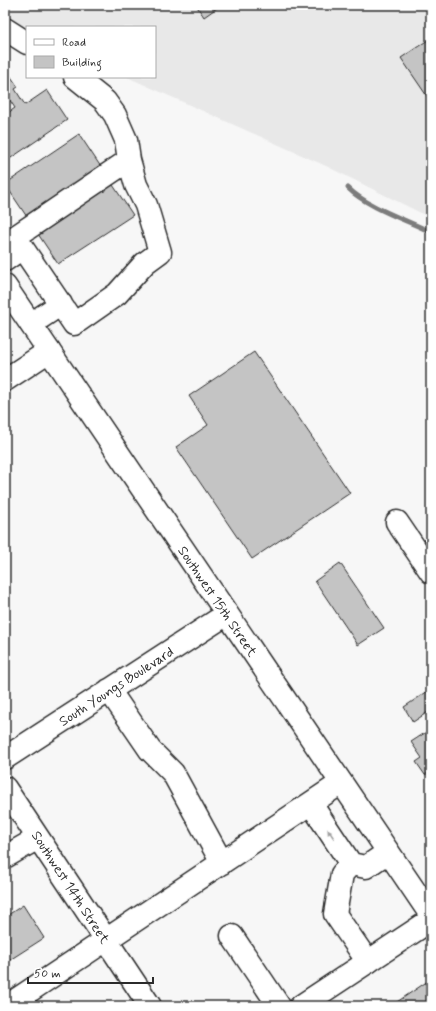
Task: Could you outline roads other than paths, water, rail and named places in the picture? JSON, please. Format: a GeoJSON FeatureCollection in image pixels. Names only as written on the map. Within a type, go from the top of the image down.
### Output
{"type":"FeatureCollection","features":[{"type":"Feature","properties":{"kind":"main road"},"geometry":{"type":"LineString","coordinates":[[5,29],[26,42]]}},
{"type":"Feature","properties":{"kind":"main road"},"geometry":{"type":"LineString","coordinates":[[76,78],[104,101],[115,115],[126,140],[129,160],[136,185],[146,205],[160,252],[145,263],[117,294],[74,324],[60,304],[14,254],[15,237],[129,160]]}},
{"type":"Feature","properties":{"kind":"main road","name":"Southwest 15th Street"},"geometry":{"type":"LineString","coordinates":[[5,286],[431,916]]}},
{"type":"Feature","properties":{"kind":"main road"},"geometry":{"type":"LineString","coordinates":[[31,324],[60,304]]}},
{"type":"Feature","properties":{"kind":"main road"},"geometry":{"type":"LineString","coordinates":[[5,380],[49,351]]}},
{"type":"Feature","properties":{"kind":"main road"},"geometry":{"type":"LineString","coordinates":[[397,522],[431,572]]}},
{"type":"Feature","properties":{"kind":"main road","name":"South Youngs Boulevard"},"geometry":{"type":"LineString","coordinates":[[5,758],[227,614]]}},
{"type":"Feature","properties":{"kind":"main road"},"geometry":{"type":"LineString","coordinates":[[109,690],[146,745],[173,773],[222,863]]}},
{"type":"Feature","properties":{"kind":"main road"},"geometry":{"type":"LineString","coordinates":[[7,1006],[341,783]]}},
{"type":"Feature","properties":{"kind":"main road","name":"Southwest 14th Street"},"geometry":{"type":"LineString","coordinates":[[5,788],[150,1006]]}},
{"type":"Feature","properties":{"kind":"main road"},"geometry":{"type":"LineString","coordinates":[[311,804],[351,864],[366,866],[388,852]]}},
{"type":"Feature","properties":{"kind":"main road"},"geometry":{"type":"LineString","coordinates":[[5,857],[38,838]]}},
{"type":"Feature","properties":{"kind":"main road"},"geometry":{"type":"LineString","coordinates":[[351,864],[342,874],[335,914],[368,962]]}},
{"type":"Feature","properties":{"kind":"main road"},"geometry":{"type":"LineString","coordinates":[[301,1006],[431,920]]}},
{"type":"Feature","properties":{"kind":"main road"},"geometry":{"type":"LineString","coordinates":[[232,936],[279,1006]]}},
{"type":"Feature","properties":{"kind":"waterway"},"geometry":{"type":"LineString","coordinates":[[348,188],[365,201],[387,213],[431,232]]}}]}
